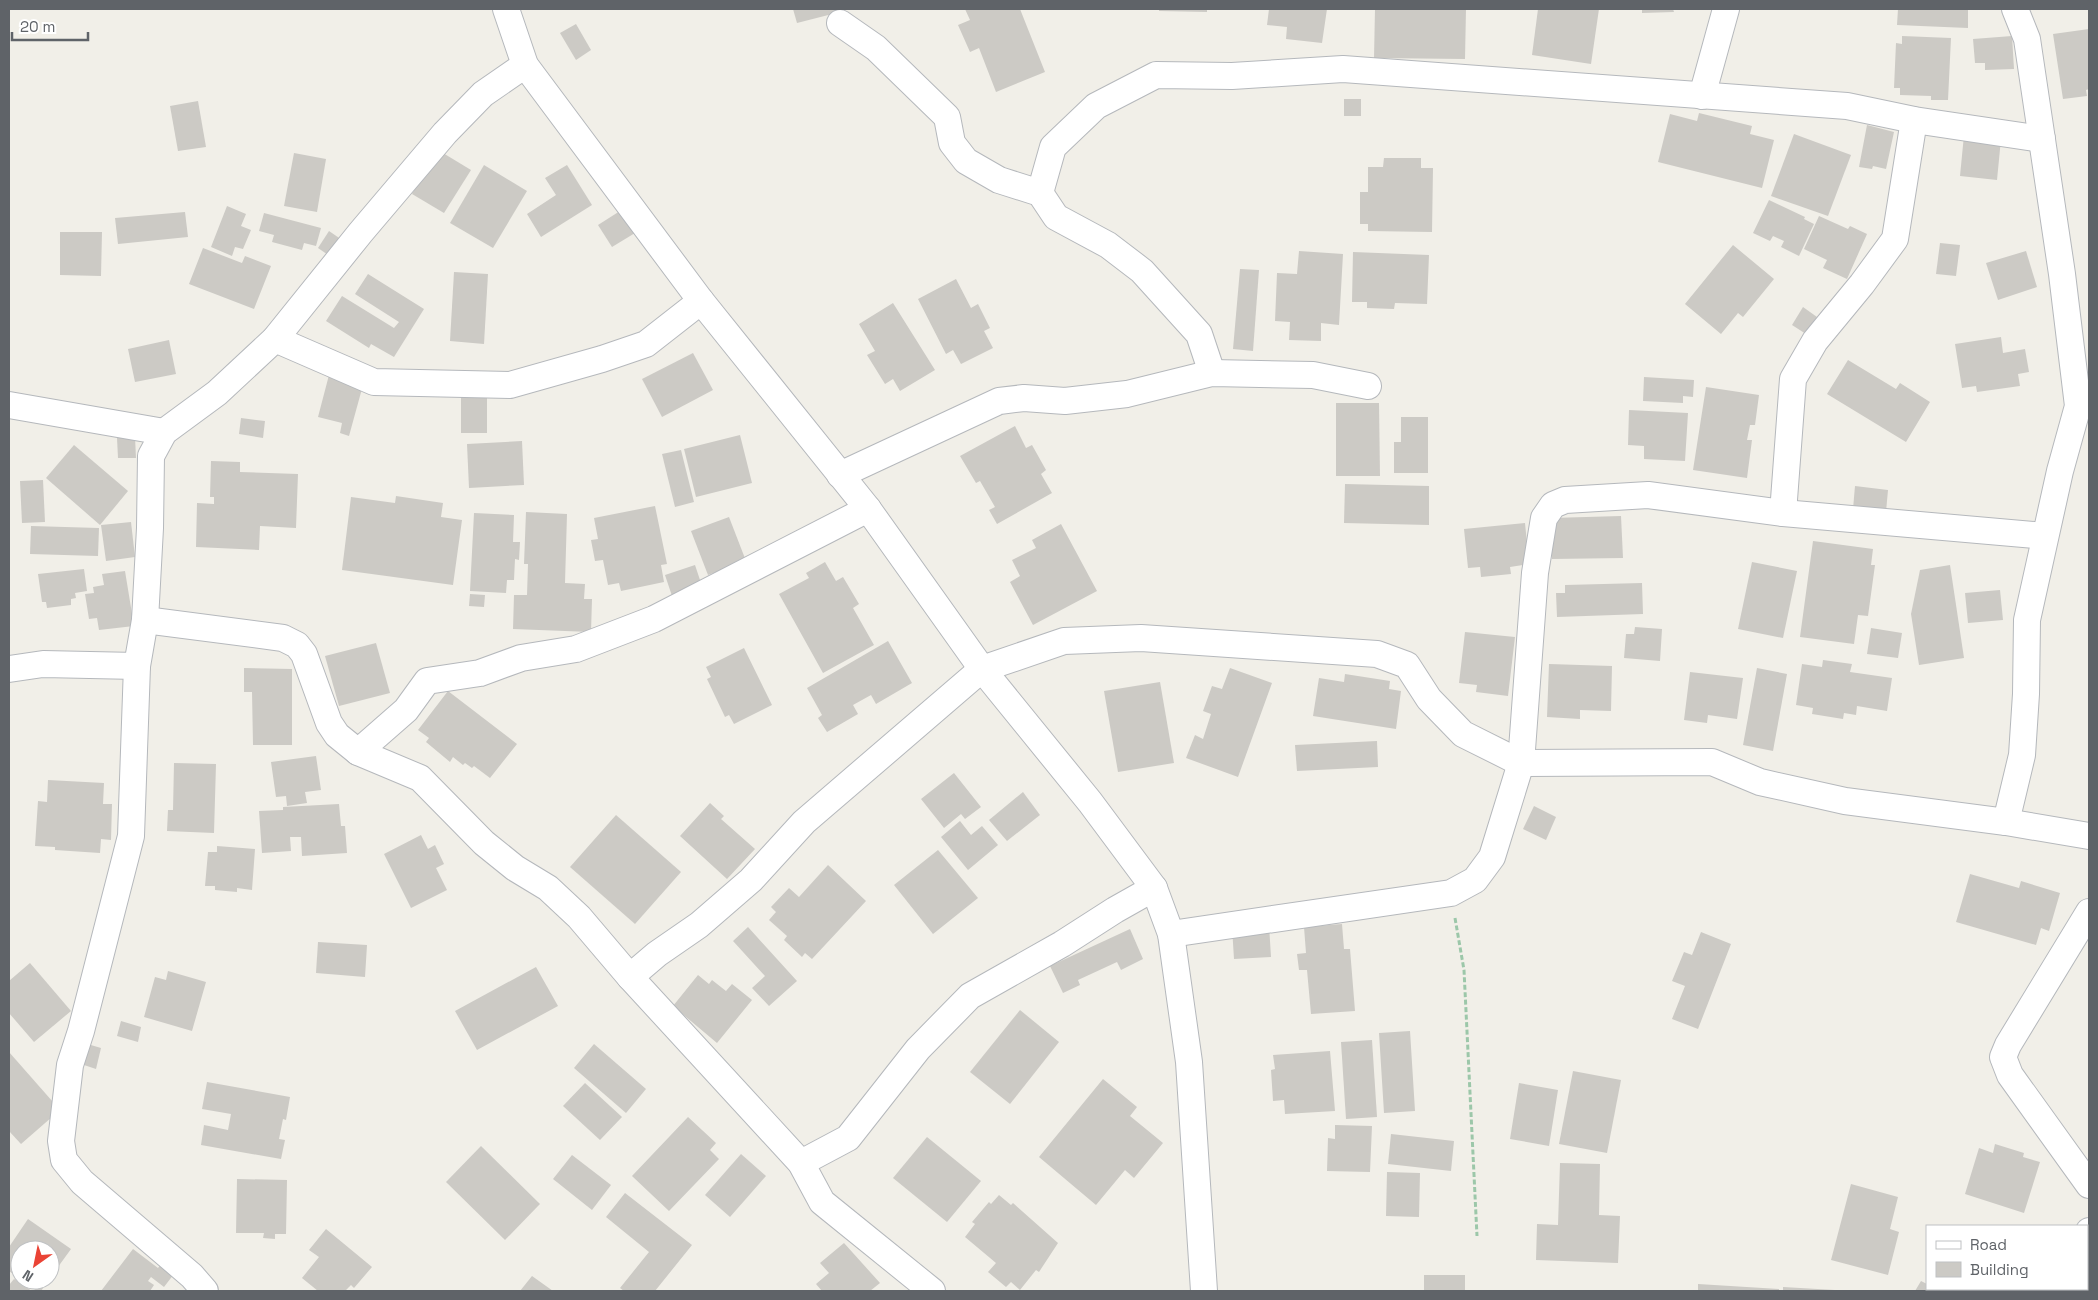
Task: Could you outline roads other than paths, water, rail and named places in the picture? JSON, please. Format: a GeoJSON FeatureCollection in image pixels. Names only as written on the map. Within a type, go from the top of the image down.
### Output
{"type":"FeatureCollection","features":[{"type":"Feature","properties":{"kind":"street"},"geometry":{"type":"LineString","coordinates":[[506,9],[525,65],[701,301],[868,509],[982,669],[1090,802],[1154,888],[1171,934],[1189,1062],[1204,1291]]}},
{"type":"Feature","properties":{"kind":"street"},"geometry":{"type":"LineString","coordinates":[[1702,96],[1726,9]]}},
{"type":"Feature","properties":{"kind":"street"},"geometry":{"type":"LineString","coordinates":[[2006,822],[2022,754],[2026,694],[2027,620],[2060,471],[2084,405],[2062,274],[2027,39],[2015,9]]}},
{"type":"Feature","properties":{"kind":"street"},"geometry":{"type":"LineString","coordinates":[[840,23],[876,48],[947,118],[952,143],[966,162],[999,180],[1040,193],[1056,217],[1108,245],[1142,271],[1200,334],[1212,373]]}},
{"type":"Feature","properties":{"kind":"street"},"geometry":{"type":"LineString","coordinates":[[204,1291],[192,1276],[82,1182],[64,1160],[62,1141],[70,1065],[81,1031],[132,836],[137,666],[146,620],[151,456],[164,432],[217,393],[275,339],[445,132],[482,94],[525,65]]}},
{"type":"Feature","properties":{"kind":"street"},"geometry":{"type":"LineString","coordinates":[[1040,193],[1052,147],[1096,106],[1156,75],[1232,76],[1343,69],[1847,106],[1914,120],[2042,139]]}},
{"type":"Feature","properties":{"kind":"street"},"geometry":{"type":"LineString","coordinates":[[1783,513],[1793,379],[1815,341],[1862,284],[1895,239],[1914,120]]}},
{"type":"Feature","properties":{"kind":"street"},"geometry":{"type":"LineString","coordinates":[[275,339],[374,382],[510,385],[602,359],[646,344],[701,301]]}},
{"type":"Feature","properties":{"kind":"street"},"geometry":{"type":"LineString","coordinates":[[840,474],[999,401],[1024,398],[1065,401],[1127,394],[1212,373],[1314,375],[1368,386]]}},
{"type":"Feature","properties":{"kind":"street"},"geometry":{"type":"LineString","coordinates":[[9,405],[164,432]]}},
{"type":"Feature","properties":{"kind":"street"},"geometry":{"type":"LineString","coordinates":[[1171,934],[1451,893],[1475,880],[1492,857],[1521,763],[1535,574],[1544,518],[1553,505],[1564,500],[1648,495],[1783,513],[2045,536]]}},
{"type":"Feature","properties":{"kind":"street"},"geometry":{"type":"LineString","coordinates":[[358,752],[406,710],[427,681],[480,672],[521,658],[576,649],[645,622],[868,509]]}},
{"type":"Feature","properties":{"kind":"street"},"geometry":{"type":"LineString","coordinates":[[146,620],[283,638],[297,645],[304,654],[330,723],[337,734],[358,752],[420,778],[484,843],[515,868],[548,888],[579,917],[630,977],[801,1164],[822,1202],[932,1291]]}},
{"type":"Feature","properties":{"kind":"street"},"geometry":{"type":"LineString","coordinates":[[630,977],[657,954],[699,925],[751,880],[804,822],[982,669],[1064,641],[1141,638],[1377,654],[1407,665],[1429,699],[1464,734],[1521,763],[1712,762],[1760,782],[1845,801],[2006,822],[2089,836]]}},
{"type":"Feature","properties":{"kind":"street"},"geometry":{"type":"LineString","coordinates":[[9,669],[42,664],[137,666]]}},
{"type":"Feature","properties":{"kind":"street"},"geometry":{"type":"LineString","coordinates":[[801,1164],[848,1138],[918,1049],[970,996],[1062,944],[1154,888]]}},
{"type":"Feature","properties":{"kind":"street"},"geometry":{"type":"LineString","coordinates":[[2089,912],[2008,1045],[2003,1057],[2010,1075],[2089,1186]]}}]}
